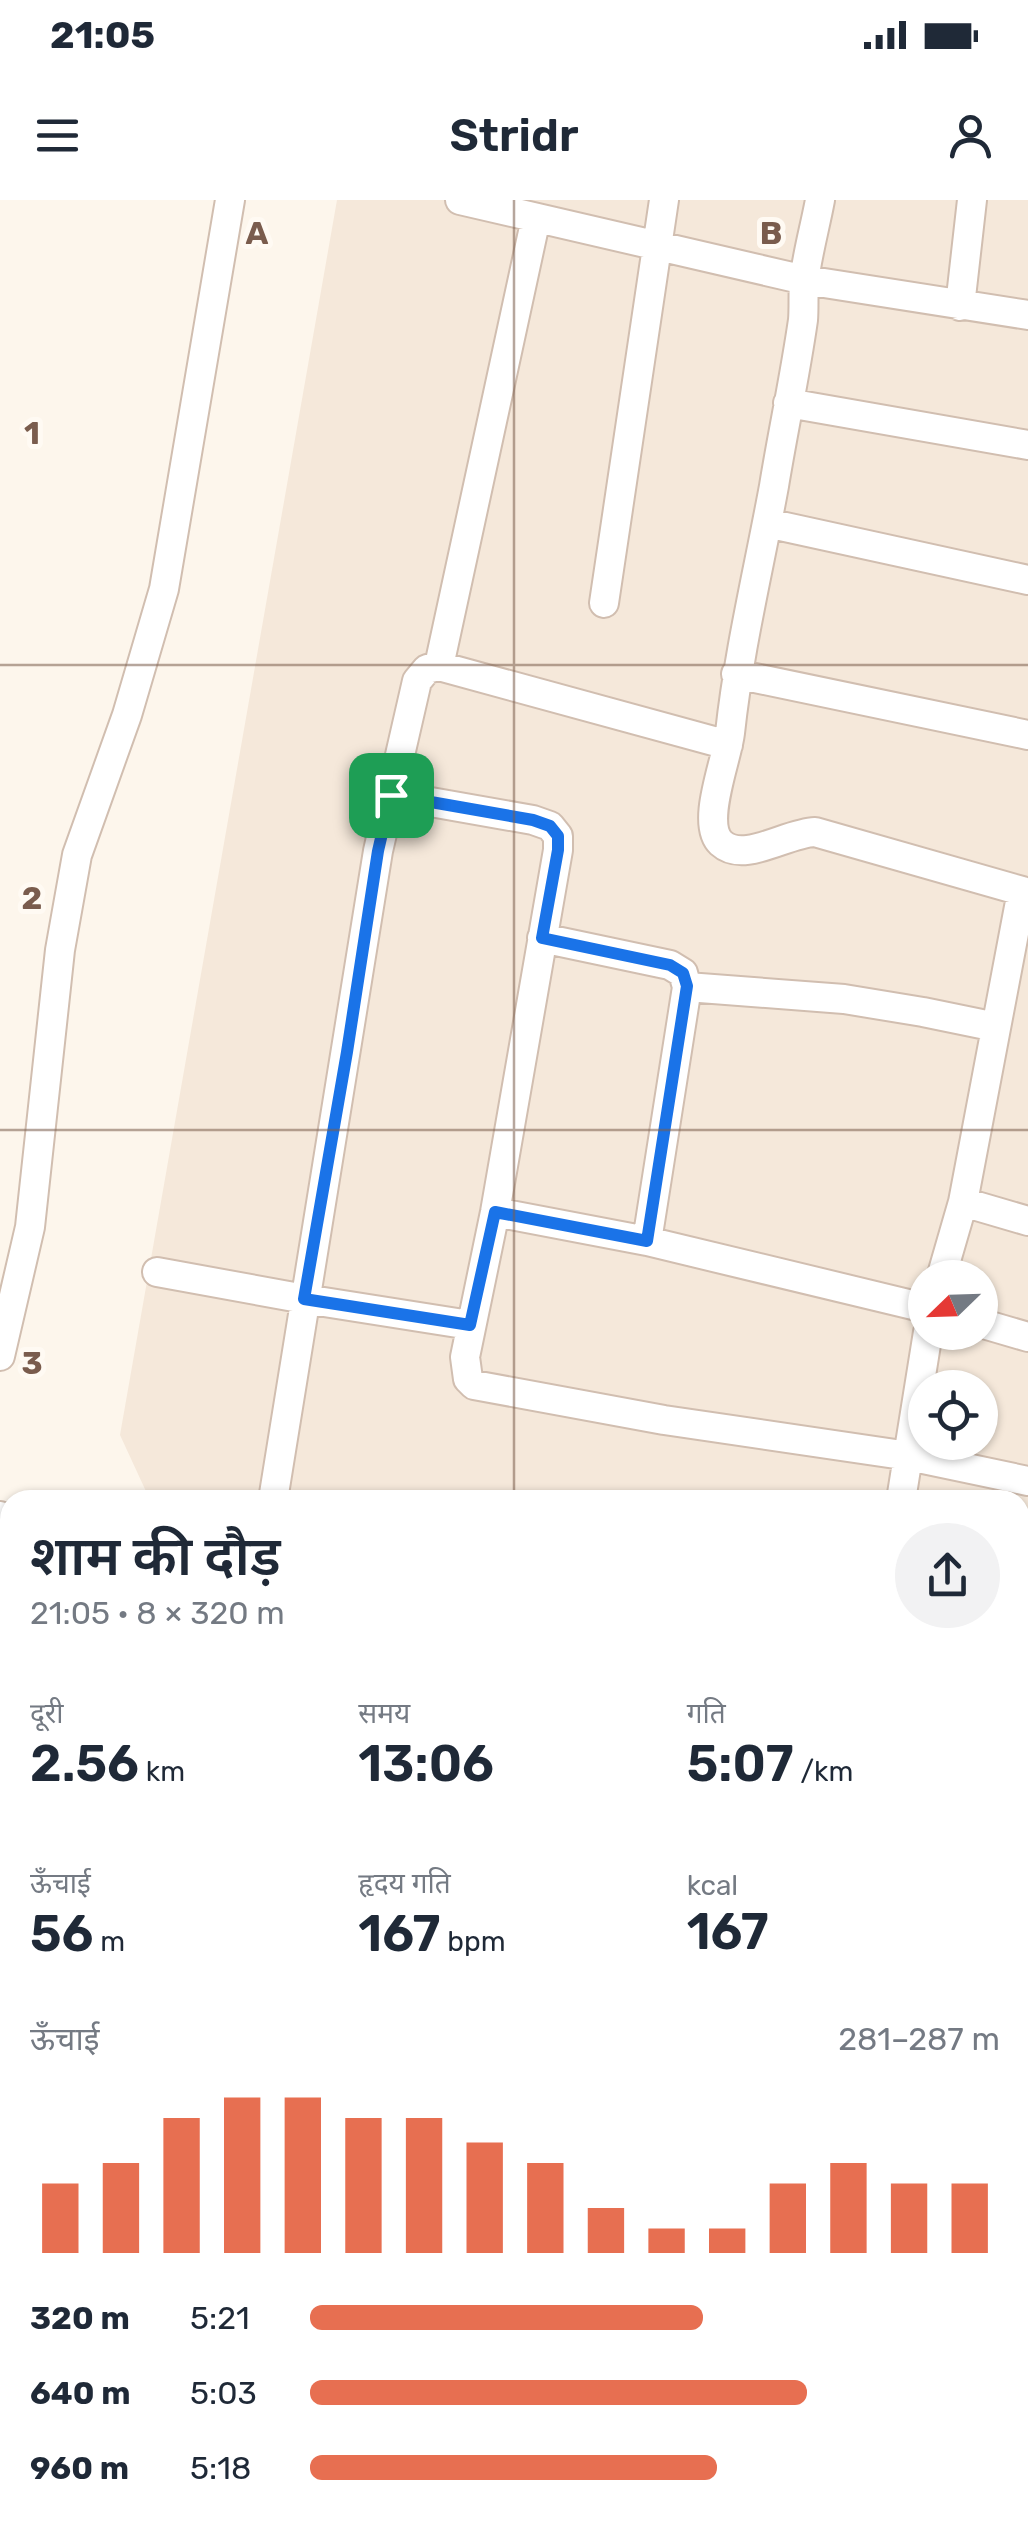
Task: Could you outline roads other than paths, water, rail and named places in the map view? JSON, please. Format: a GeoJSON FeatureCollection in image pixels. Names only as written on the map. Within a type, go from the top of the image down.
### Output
{"type":"FeatureCollection","features":[{"type":"Feature","properties":{"kind":"street"},"geometry":{"type":"LineString","coordinates":[[0,1356],[30,1227],[60,950],[76,855],[127,715],[164,590],[230,200]]}},
{"type":"Feature","properties":{"kind":"street"},"geometry":{"type":"LineString","coordinates":[[460,200],[804,280],[1028,315]]}},
{"type":"Feature","properties":{"kind":"street"},"geometry":{"type":"LineString","coordinates":[[604,603],[664,200]]}},
{"type":"Feature","properties":{"kind":"street"},"geometry":{"type":"LineString","coordinates":[[820,200],[767,523],[712,816],[714,834],[723,845],[751,850],[815,832],[1025,891],[963,1202],[946,1260]]}},
{"type":"Feature","properties":{"kind":"street"},"geometry":{"type":"LineString","coordinates":[[960,306],[972,200]]}},
{"type":"Feature","properties":{"kind":"street"},"geometry":{"type":"LineString","coordinates":[[440,666],[536,218]]}},
{"type":"Feature","properties":{"kind":"street"},"geometry":{"type":"LineString","coordinates":[[788,403],[1028,446]]}},
{"type":"Feature","properties":{"kind":"street"},"geometry":{"type":"LineString","coordinates":[[767,523],[1028,580]]}},
{"type":"Feature","properties":{"kind":"street"},"geometry":{"type":"LineString","coordinates":[[275,1490],[378,851],[418,681],[427,669],[440,666],[728,745]]}},
{"type":"Feature","properties":{"kind":"street"},"geometry":{"type":"LineString","coordinates":[[736,674],[1028,735]]}},
{"type":"Feature","properties":{"kind":"street"},"geometry":{"type":"LineString","coordinates":[[391,795],[533,820],[550,826],[558,836],[495,1212],[464,1357],[468,1378],[483,1388],[664,1420],[908,1456]]}},
{"type":"Feature","properties":{"kind":"street"},"geometry":{"type":"LineString","coordinates":[[542,938],[670,965],[683,973],[687,986],[647,1241]]}},
{"type":"Feature","properties":{"kind":"street"},"geometry":{"type":"LineString","coordinates":[[687,986],[844,1000],[996,1027]]}},
{"type":"Feature","properties":{"kind":"street"},"geometry":{"type":"LineString","coordinates":[[963,1202],[1028,1221]]}},
{"type":"Feature","properties":{"kind":"street"},"geometry":{"type":"LineString","coordinates":[[495,1212],[647,1241],[908,1304]]}},
{"type":"Feature","properties":{"kind":"street"},"geometry":{"type":"LineString","coordinates":[[156,1272],[470,1325]]}},
{"type":"Feature","properties":{"kind":"street"},"geometry":{"type":"LineString","coordinates":[[998,1329],[1028,1337]]}},
{"type":"Feature","properties":{"kind":"street"},"geometry":{"type":"LineString","coordinates":[[903,1490],[908,1460]]}},
{"type":"Feature","properties":{"kind":"street"},"geometry":{"type":"LineString","coordinates":[[928,1460],[1028,1481]]}}]}
